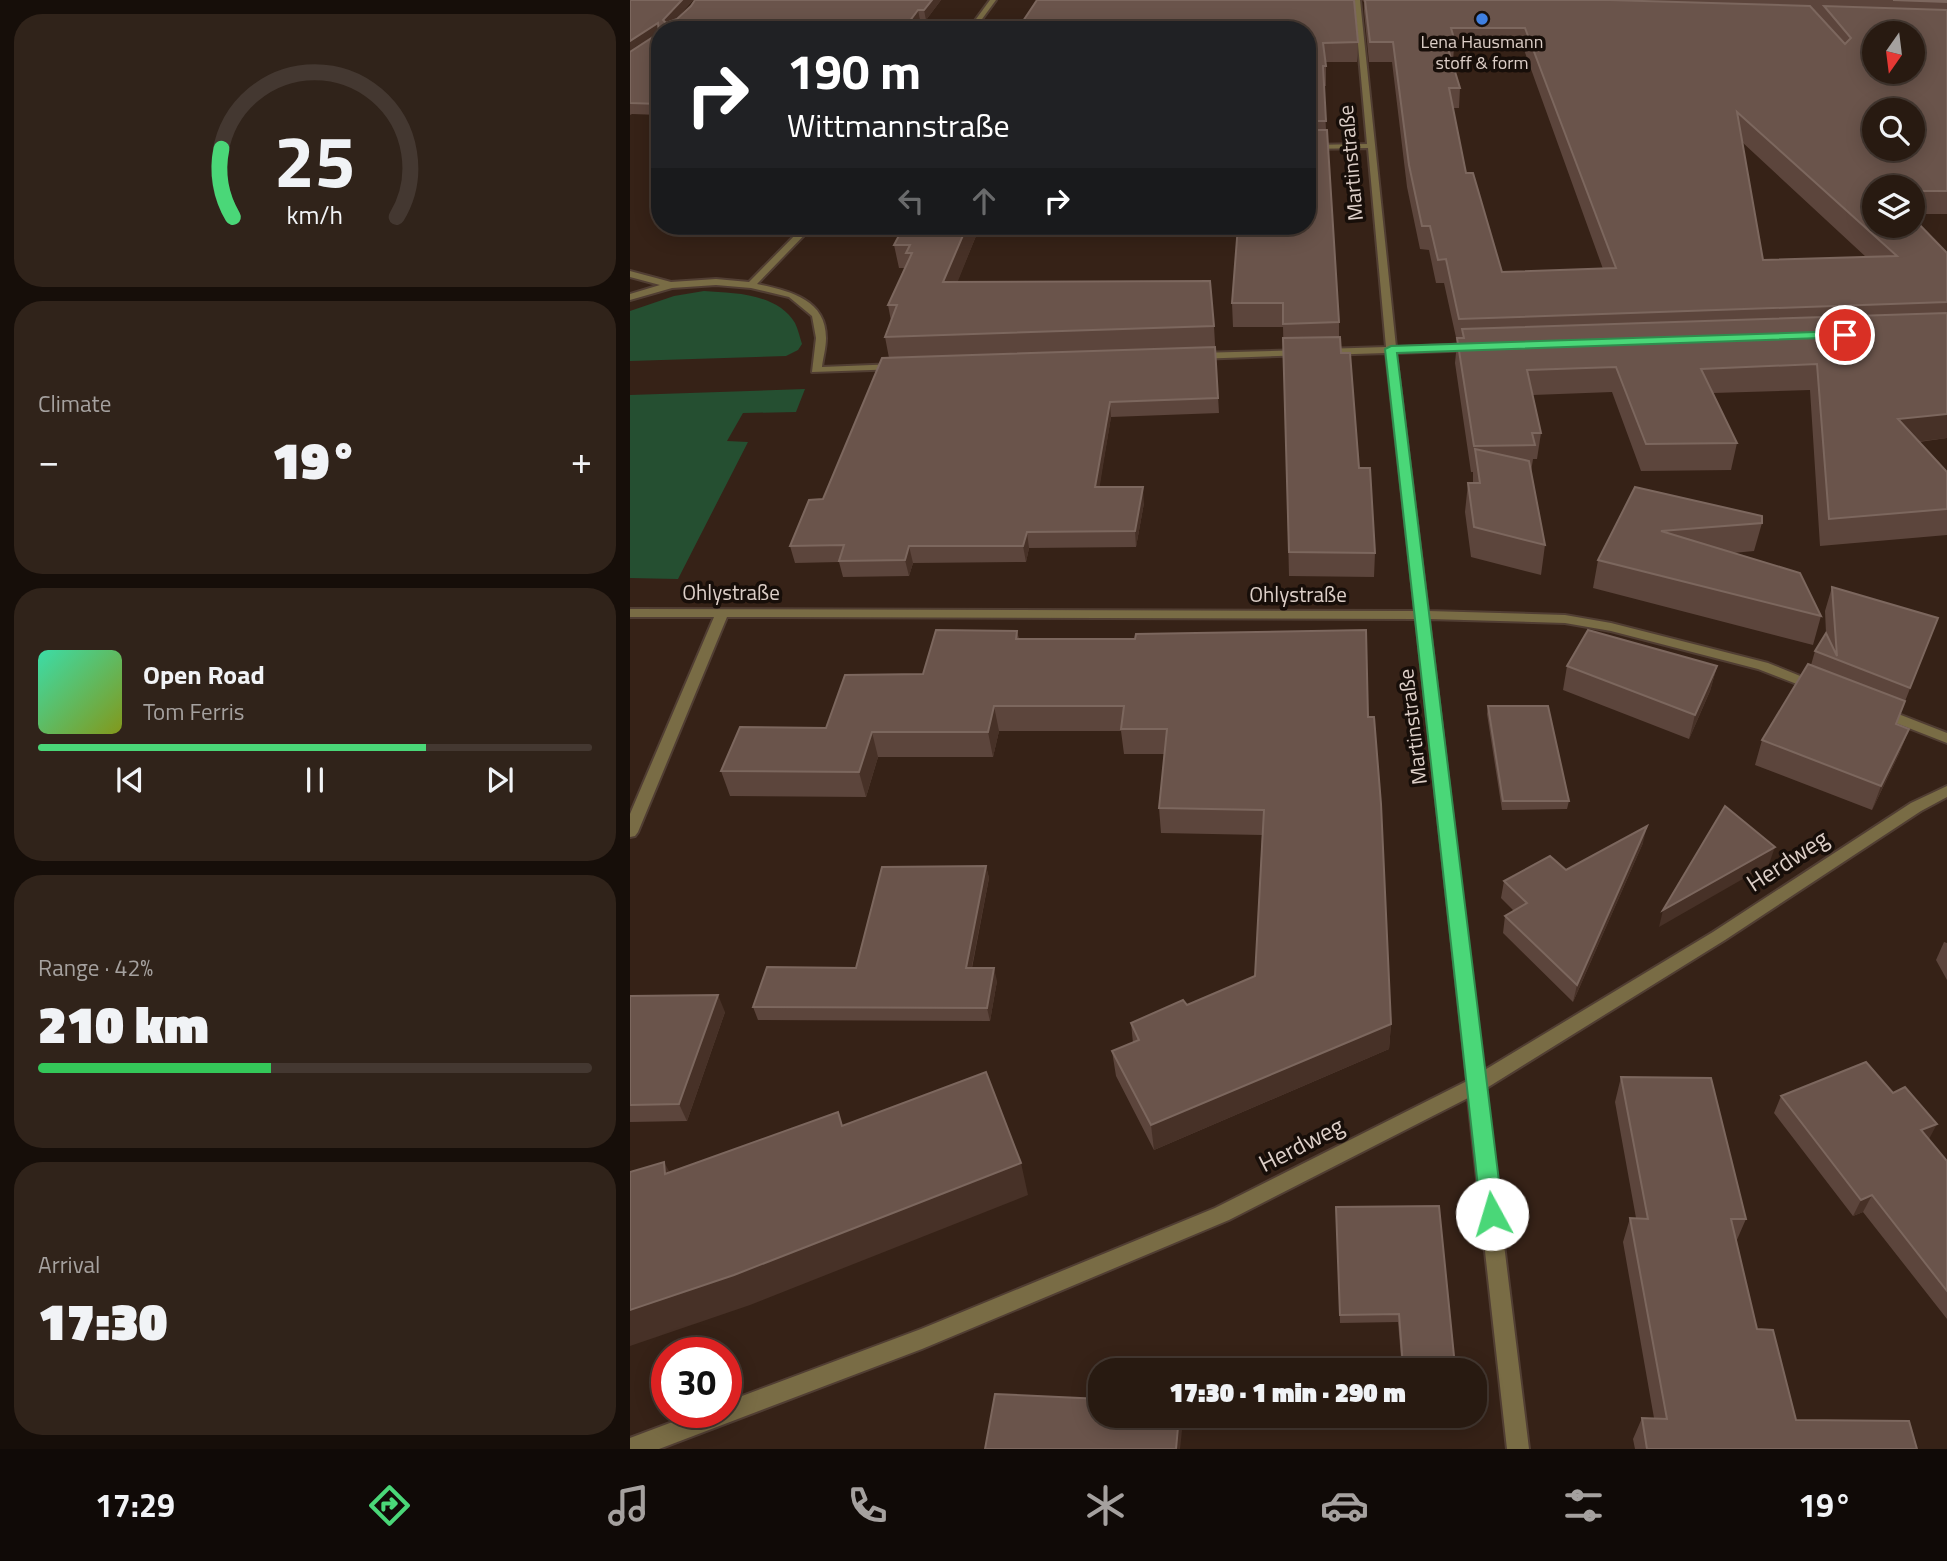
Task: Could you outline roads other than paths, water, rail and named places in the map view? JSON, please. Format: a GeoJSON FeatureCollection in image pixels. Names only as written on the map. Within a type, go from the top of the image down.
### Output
{"type":"FeatureCollection","features":[{"type":"Feature","properties":{"kind":"street"},"geometry":{"type":"LineString","coordinates":[[978,21],[993,0]]}},
{"type":"Feature","properties":{"kind":"street"},"geometry":{"type":"LineString","coordinates":[[1344,6],[1358,3],[1372,7]]}},
{"type":"Feature","properties":{"kind":"street","name":"Martinstraße"},"geometry":{"type":"LineString","coordinates":[[1358,3],[1391,349],[1478,1084],[1518,1449]]}},
{"type":"Feature","properties":{"kind":"street"},"geometry":{"type":"LineString","coordinates":[[1316,146],[1371,146]]}},
{"type":"Feature","properties":{"kind":"street"},"geometry":{"type":"LineString","coordinates":[[751,285],[799,235]]}},
{"type":"Feature","properties":{"kind":"street"},"geometry":{"type":"LineString","coordinates":[[630,274],[671,285]]}},
{"type":"Feature","properties":{"kind":"street"},"geometry":{"type":"LineString","coordinates":[[630,297],[671,285],[716,282],[751,285],[792,295],[817,315],[821,338],[816,370],[910,367]]}},
{"type":"Feature","properties":{"kind":"street"},"geometry":{"type":"LineString","coordinates":[[1183,357],[1486,346]]}},
{"type":"Feature","properties":{"kind":"street","name":"Ohlystraße"},"geometry":{"type":"LineString","coordinates":[[630,613],[1422,615],[1565,619],[1611,627],[1763,666],[1824,690]]}},
{"type":"Feature","properties":{"kind":"street"},"geometry":{"type":"LineString","coordinates":[[630,832],[722,613]]}},
{"type":"Feature","properties":{"kind":"street"},"geometry":{"type":"LineString","coordinates":[[1873,709],[1947,738]]}},
{"type":"Feature","properties":{"kind":"street","name":"Herdweg"},"geometry":{"type":"LineString","coordinates":[[630,1449],[922,1339],[1222,1214],[1478,1084],[1719,936],[1916,807],[1947,791]]}},
{"type":"Feature","properties":{"kind":"place","name":"Lena Hausmann stoff & form"},"geometry":{"type":"Point","coordinates":[1482,19]}}]}
